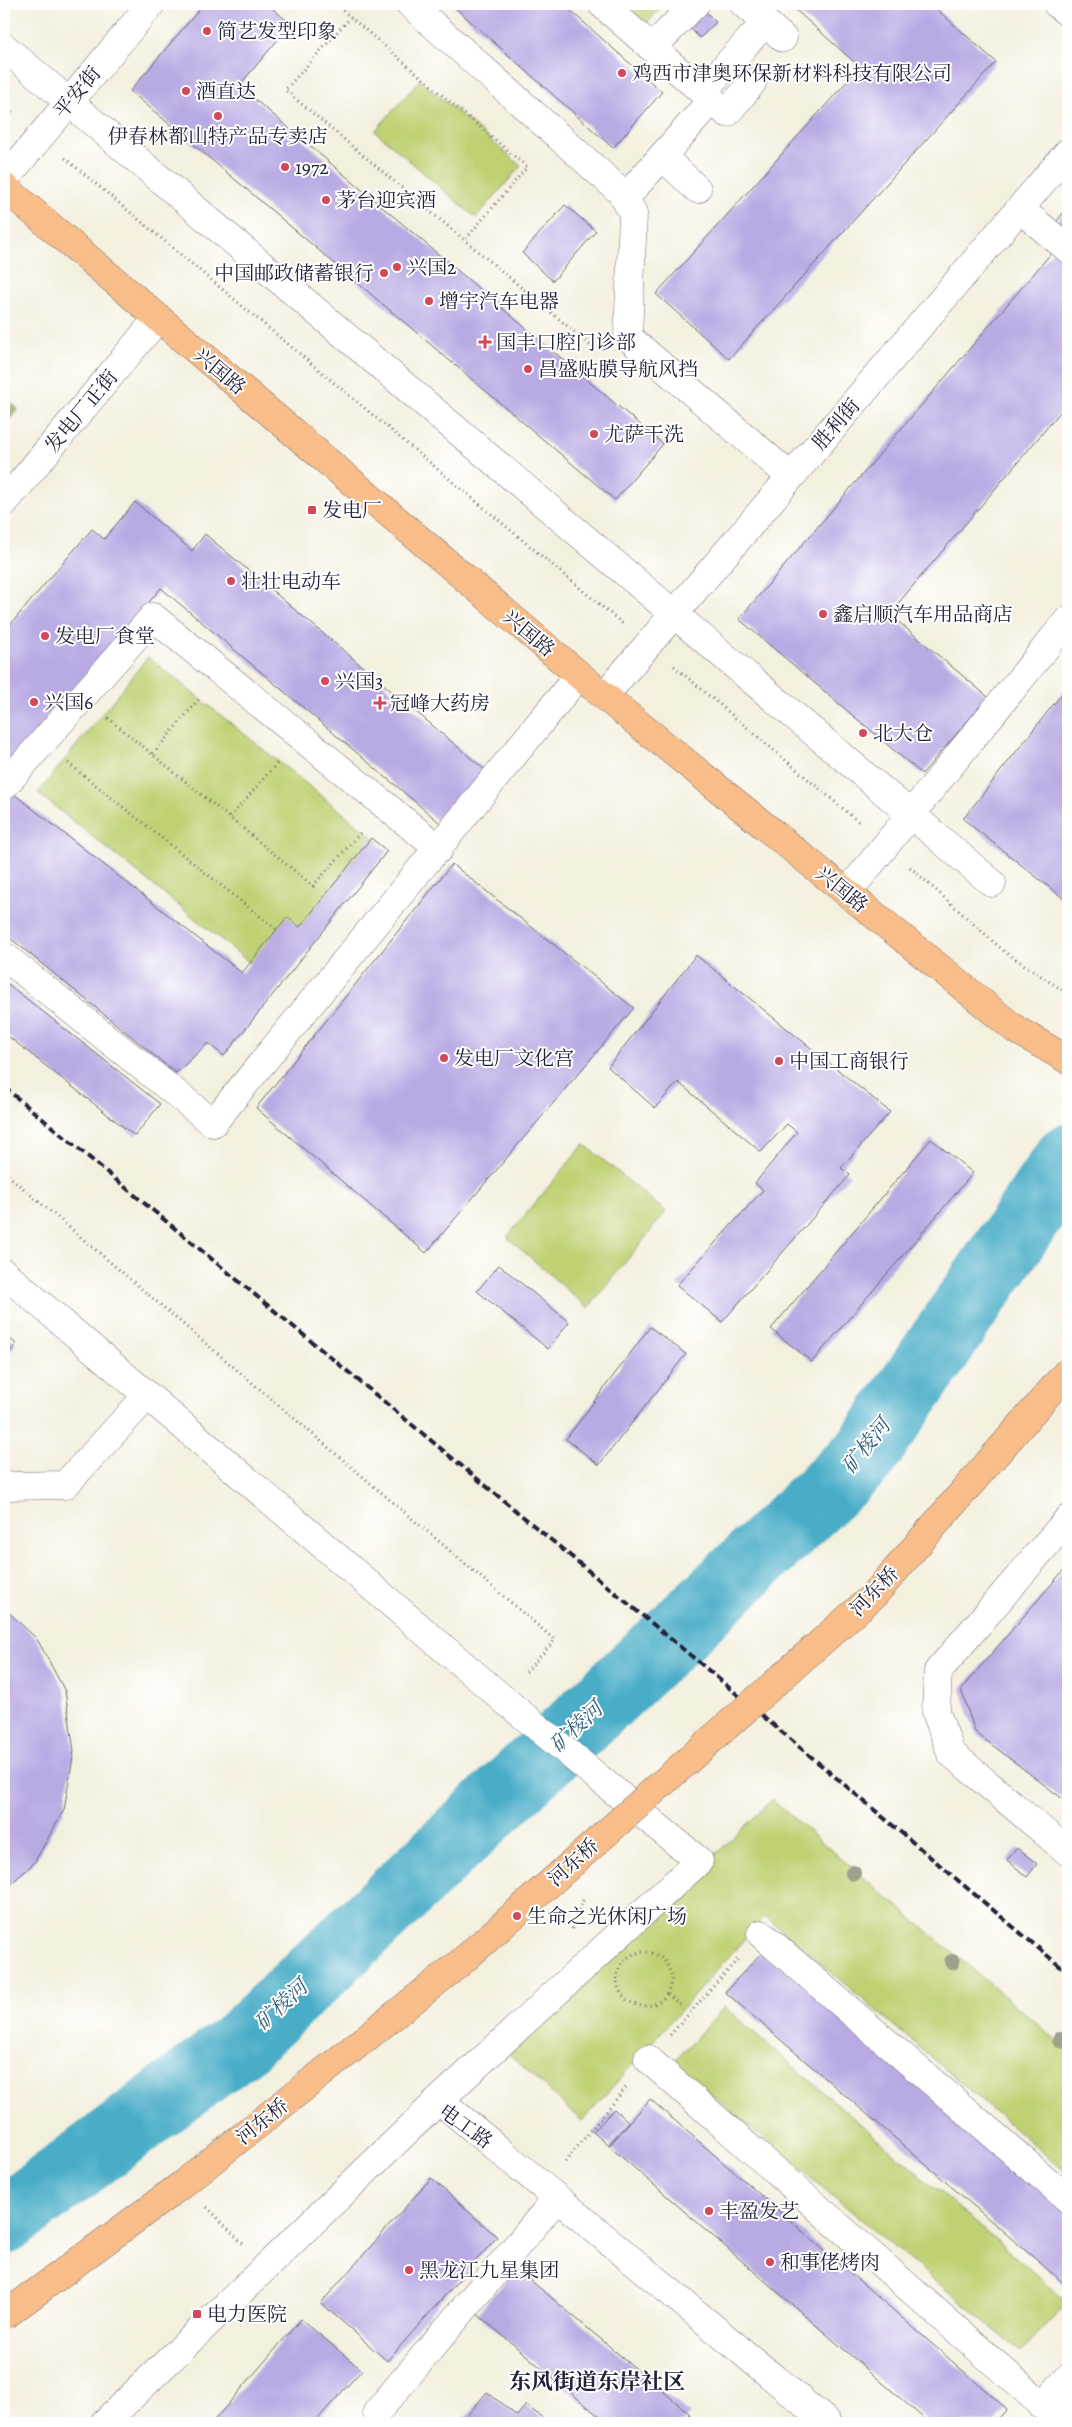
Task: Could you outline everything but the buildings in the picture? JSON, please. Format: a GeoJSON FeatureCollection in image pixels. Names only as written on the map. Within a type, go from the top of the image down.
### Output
{"type":"FeatureCollection","features":[{"type":"Feature","properties":{"kind":"main road","name":"兴国路"},"geometry":{"type":"LineString","coordinates":[[4,187],[604,696],[1015,1029],[1068,1060]]}},
{"type":"Feature","properties":{"kind":"main road","name":"河东桥"},"geometry":{"type":"LineString","coordinates":[[4,2316],[184,2183],[460,1963],[873,1596],[1068,1371]]}},
{"type":"Feature","properties":{"kind":"street","name":"平安街"},"geometry":{"type":"LineString","coordinates":[[4,180],[151,4]]}},
{"type":"Feature","properties":{"kind":"street"},"geometry":{"type":"LineString","coordinates":[[410,4],[603,174],[624,198],[633,213],[628,337],[791,477]]}},
{"type":"Feature","properties":{"kind":"street"},"geometry":{"type":"LineString","coordinates":[[602,4],[727,113],[752,84]]}},
{"type":"Feature","properties":{"kind":"street"},"geometry":{"type":"LineString","coordinates":[[652,48],[695,4]]}},
{"type":"Feature","properties":{"kind":"street"},"geometry":{"type":"LineString","coordinates":[[624,198],[662,156],[707,96],[774,31],[744,4]]}},
{"type":"Feature","properties":{"kind":"street"},"geometry":{"type":"LineString","coordinates":[[1057,4],[1068,13]]}},
{"type":"Feature","properties":{"kind":"street"},"geometry":{"type":"LineString","coordinates":[[4,47],[992,883]]}},
{"type":"Feature","properties":{"kind":"street","name":"胜利街"},"geometry":{"type":"LineString","coordinates":[[604,696],[1068,152]]}},
{"type":"Feature","properties":{"kind":"street"},"geometry":{"type":"LineString","coordinates":[[662,156],[697,189]]}},
{"type":"Feature","properties":{"kind":"street"},"geometry":{"type":"LineString","coordinates":[[1020,209],[1068,249]]}},
{"type":"Feature","properties":{"kind":"street","name":"发电厂正街"},"geometry":{"type":"LineString","coordinates":[[4,503],[158,318]]}},
{"type":"Feature","properties":{"kind":"street"},"geometry":{"type":"LineString","coordinates":[[4,786],[153,617],[439,849]]}},
{"type":"Feature","properties":{"kind":"street"},"geometry":{"type":"LineString","coordinates":[[847,893],[1068,620]]}},
{"type":"Feature","properties":{"kind":"street"},"geometry":{"type":"LineString","coordinates":[[4,956],[214,1123],[579,675]]}},
{"type":"Feature","properties":{"kind":"street"},"geometry":{"type":"LineString","coordinates":[[4,1273],[492,1690],[699,1862],[439,2100]]}},
{"type":"Feature","properties":{"kind":"street"},"geometry":{"type":"LineString","coordinates":[[4,1486],[65,1485],[147,1396]]}},
{"type":"Feature","properties":{"kind":"street"},"geometry":{"type":"LineString","coordinates":[[1068,1519],[938,1671],[936,1712],[951,1753],[1068,1852]]}},
{"type":"Feature","properties":{"kind":"street"},"geometry":{"type":"LineString","coordinates":[[761,1934],[1068,2199]]}},
{"type":"Feature","properties":{"kind":"street"},"geometry":{"type":"LineString","coordinates":[[648,2059],[1063,2423]]}},
{"type":"Feature","properties":{"kind":"street","name":"电工路"},"geometry":{"type":"LineString","coordinates":[[104,2423],[439,2100],[828,2423]]}},
{"type":"Feature","properties":{"kind":"street"},"geometry":{"type":"LineString","coordinates":[[377,2412],[556,2198]]}},
{"type":"Feature","properties":{"kind":"street"},"geometry":{"type":"LineString","coordinates":[[1042,2406],[1068,2378]]}},
{"type":"Feature","properties":{"kind":"path"},"geometry":{"type":"LineString","coordinates":[[335,4],[527,167],[465,240]]}},
{"type":"Feature","properties":{"kind":"path"},"geometry":{"type":"LineString","coordinates":[[351,17],[286,90],[599,353]]}},
{"type":"Feature","properties":{"kind":"path"},"geometry":{"type":"LineString","coordinates":[[4,106],[886,845],[949,904],[1005,952],[1068,994]]}},
{"type":"Feature","properties":{"kind":"path"},"geometry":{"type":"LineString","coordinates":[[153,754],[222,673]]}},
{"type":"Feature","properties":{"kind":"path"},"geometry":{"type":"LineString","coordinates":[[82,697],[314,886],[385,806]]}},
{"type":"Feature","properties":{"kind":"path"},"geometry":{"type":"LineString","coordinates":[[230,817],[300,736]]}},
{"type":"Feature","properties":{"kind":"path"},"geometry":{"type":"LineString","coordinates":[[43,741],[277,930]]}},
{"type":"Feature","properties":{"kind":"path"},"geometry":{"type":"LineString","coordinates":[[4,1172],[555,1640],[492,1690]]}},
{"type":"Feature","properties":{"kind":"path"},"geometry":{"type":"LineString","coordinates":[[639,1952],[648,1952],[664,1960],[672,1977],[668,1994],[661,2001],[645,2007],[628,2001],[621,1995],[616,1978],[624,1961],[639,1952]]}},
{"type":"Feature","properties":{"kind":"path"},"geometry":{"type":"LineString","coordinates":[[668,1994],[680,2005]]}},
{"type":"Feature","properties":{"kind":"path"},"geometry":{"type":"LineString","coordinates":[[184,2183],[250,2250]]}},
{"type":"Feature","properties":{"kind":"green space"},"geometry":{"type":"Polygon","coordinates":[[[616,4],[664,4],[644,27],[616,4]]]}},
{"type":"Feature","properties":{"kind":"green space"},"geometry":{"type":"Polygon","coordinates":[[[420,80],[521,166],[476,218],[375,131],[420,80]]]}},
{"type":"Feature","properties":{"kind":"green space"},"geometry":{"type":"Polygon","coordinates":[[[5,398],[18,409],[4,426],[4,400],[5,398]]]}},
{"type":"Feature","properties":{"kind":"green space"},"geometry":{"type":"Polygon","coordinates":[[[148,657],[379,842],[269,978],[38,793],[148,657]]]}},
{"type":"Feature","properties":{"kind":"green space"},"geometry":{"type":"Polygon","coordinates":[[[584,1144],[666,1212],[588,1308],[507,1237],[584,1144]]]}},
{"type":"Feature","properties":{"kind":"green space"},"geometry":{"type":"Polygon","coordinates":[[[772,1800],[1068,2050],[1068,2174],[765,1916],[582,2121],[509,2054],[772,1800]]]}},
{"type":"Feature","properties":{"kind":"green space"},"geometry":{"type":"Polygon","coordinates":[[[724,2007],[1068,2302],[1021,2352],[673,2063],[724,2007]]]}},
{"type":"Feature","properties":{"kind":"waterway","name":"矿棱河"},"geometry":{"type":"LineString","coordinates":[[4,2221],[240,2044],[865,1455],[1068,1158]]}},
{"type":"Feature","properties":{"kind":"railway"},"geometry":{"type":"LineString","coordinates":[[4,1087],[701,1664],[1068,1973]]}},
{"type":"Feature","properties":{"kind":"place","name":"简艺发型印象"},"geometry":{"type":"Point","coordinates":[207,31]}},
{"type":"Feature","properties":{"kind":"place","name":"鸡西市津奥环保新材料科技有限公司"},"geometry":{"type":"Point","coordinates":[622,73]}},
{"type":"Feature","properties":{"kind":"place","name":"酒直达"},"geometry":{"type":"Point","coordinates":[186,91]}},
{"type":"Feature","properties":{"kind":"place","name":"伊春林都山特产品专卖店"},"geometry":{"type":"Point","coordinates":[218,116]}},
{"type":"Feature","properties":{"kind":"place","name":"1972"},"geometry":{"type":"Point","coordinates":[285,167]}},
{"type":"Feature","properties":{"kind":"place","name":"茅台迎宾酒"},"geometry":{"type":"Point","coordinates":[326,200]}},
{"type":"Feature","properties":{"kind":"place","name":"兴国2"},"geometry":{"type":"Point","coordinates":[397,267]}},
{"type":"Feature","properties":{"kind":"place","name":"中国邮政储蓄银行"},"geometry":{"type":"Point","coordinates":[384,273]}},
{"type":"Feature","properties":{"kind":"place","name":"增宇汽车电器"},"geometry":{"type":"Point","coordinates":[429,301]}},
{"type":"Feature","properties":{"kind":"place","name":"国丰口腔门诊部"},"geometry":{"type":"Point","coordinates":[485,342]}},
{"type":"Feature","properties":{"kind":"place","name":"昌盛贴膜导航风挡"},"geometry":{"type":"Point","coordinates":[528,369]}},
{"type":"Feature","properties":{"kind":"place","name":"尤萨干洗"},"geometry":{"type":"Point","coordinates":[594,434]}},
{"type":"Feature","properties":{"kind":"place","name":"发电厂"},"geometry":{"type":"Point","coordinates":[312,510]}},
{"type":"Feature","properties":{"kind":"place","name":"壮壮电动车"},"geometry":{"type":"Point","coordinates":[231,581]}},
{"type":"Feature","properties":{"kind":"place","name":"鑫启顺汽车用品商店"},"geometry":{"type":"Point","coordinates":[823,614]}},
{"type":"Feature","properties":{"kind":"place","name":"发电厂食堂"},"geometry":{"type":"Point","coordinates":[45,636]}},
{"type":"Feature","properties":{"kind":"place","name":"兴国3"},"geometry":{"type":"Point","coordinates":[325,681]}},
{"type":"Feature","properties":{"kind":"place","name":"兴国6"},"geometry":{"type":"Point","coordinates":[34,702]}},
{"type":"Feature","properties":{"kind":"place","name":"冠峰大药房"},"geometry":{"type":"Point","coordinates":[380,703]}},
{"type":"Feature","properties":{"kind":"place","name":"北大仓"},"geometry":{"type":"Point","coordinates":[863,733]}},
{"type":"Feature","properties":{"kind":"place","name":"发电厂文化宫"},"geometry":{"type":"Point","coordinates":[444,1058]}},
{"type":"Feature","properties":{"kind":"place","name":"中国工商银行"},"geometry":{"type":"Point","coordinates":[779,1061]}},
{"type":"Feature","properties":{"kind":"place","name":"生命之光休闲广场"},"geometry":{"type":"Point","coordinates":[517,1916]}},
{"type":"Feature","properties":{"kind":"place","name":"丰盈发艺"},"geometry":{"type":"Point","coordinates":[709,2211]}},
{"type":"Feature","properties":{"kind":"place","name":"和事佬烤肉"},"geometry":{"type":"Point","coordinates":[770,2262]}},
{"type":"Feature","properties":{"kind":"place","name":"黑龙江九星集团"},"geometry":{"type":"Point","coordinates":[409,2270]}},
{"type":"Feature","properties":{"kind":"place","name":"电力医院"},"geometry":{"type":"Point","coordinates":[197,2314]}},
{"type":"Feature","properties":{"kind":"district","name":"东风街道东岸社区"},"geometry":{"type":"Point","coordinates":[597,2381]}}]}
